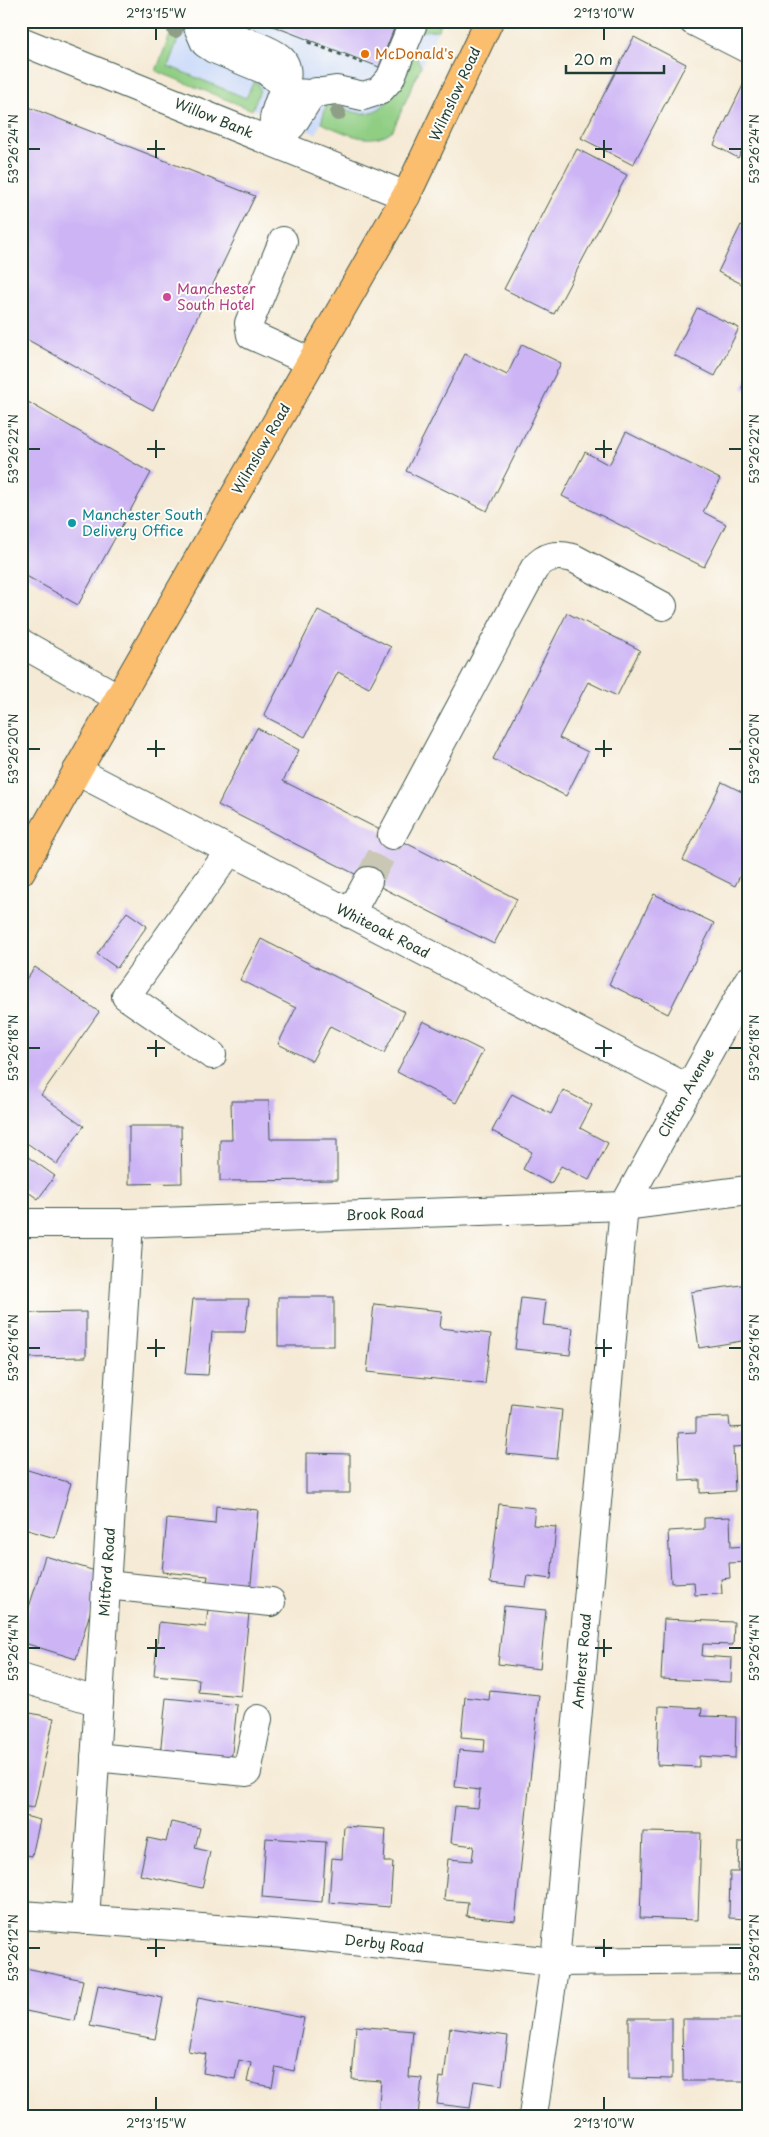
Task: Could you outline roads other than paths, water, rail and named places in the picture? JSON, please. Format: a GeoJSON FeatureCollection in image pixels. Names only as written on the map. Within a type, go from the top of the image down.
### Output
{"type":"FeatureCollection","features":[{"type":"Feature","properties":{"kind":"main road","name":"Wilmslow Road"},"geometry":{"type":"LineString","coordinates":[[21,871],[76,771],[406,196],[489,21]]}},
{"type":"Feature","properties":{"kind":"street"},"geometry":{"type":"LineString","coordinates":[[199,21],[198,27],[205,43],[214,49],[265,70],[279,86],[301,94],[336,90],[363,96],[379,91],[390,79],[414,21]]}},
{"type":"Feature","properties":{"kind":"street"},"geometry":{"type":"LineString","coordinates":[[220,21],[229,35],[280,58],[286,69],[279,86],[274,118],[274,142]]}},
{"type":"Feature","properties":{"kind":"street"},"geometry":{"type":"LineString","coordinates":[[693,21],[748,49]]}},
{"type":"Feature","properties":{"kind":"street","name":"Willow Bank"},"geometry":{"type":"LineString","coordinates":[[21,41],[406,196]]}},
{"type":"Feature","properties":{"kind":"street"},"geometry":{"type":"LineString","coordinates":[[274,142],[292,125],[309,98],[316,92]]}},
{"type":"Feature","properties":{"kind":"street"},"geometry":{"type":"LineString","coordinates":[[283,241],[249,323],[251,335],[311,362]]}},
{"type":"Feature","properties":{"kind":"street"},"geometry":{"type":"LineString","coordinates":[[392,836],[540,561],[551,556],[562,555],[573,558],[663,606]]}},
{"type":"Feature","properties":{"kind":"street"},"geometry":{"type":"LineString","coordinates":[[21,643],[119,698]]}},
{"type":"Feature","properties":{"kind":"street","name":"Whiteoak Road"},"geometry":{"type":"LineString","coordinates":[[76,771],[229,852],[689,1088]]}},
{"type":"Feature","properties":{"kind":"street"},"geometry":{"type":"LineString","coordinates":[[212,1055],[126,996],[229,852]]}},
{"type":"Feature","properties":{"kind":"street"},"geometry":{"type":"LineString","coordinates":[[350,914],[368,881]]}},
{"type":"Feature","properties":{"kind":"street","name":"Clifton Avenue"},"geometry":{"type":"LineString","coordinates":[[624,1206],[748,981]]}},
{"type":"Feature","properties":{"kind":"street","name":"Brook Road"},"geometry":{"type":"LineString","coordinates":[[21,1223],[129,1224],[624,1206],[748,1190]]}},
{"type":"Feature","properties":{"kind":"street","name":"Amherst Road"},"geometry":{"type":"LineString","coordinates":[[533,2116],[555,1962],[624,1206]]}},
{"type":"Feature","properties":{"kind":"street","name":"Mitford Road"},"geometry":{"type":"LineString","coordinates":[[85,1920],[129,1224]]}},
{"type":"Feature","properties":{"kind":"street"},"geometry":{"type":"LineString","coordinates":[[106,1585],[271,1602]]}},
{"type":"Feature","properties":{"kind":"street"},"geometry":{"type":"LineString","coordinates":[[21,1678],[99,1702]]}},
{"type":"Feature","properties":{"kind":"street"},"geometry":{"type":"LineString","coordinates":[[95,1757],[247,1772],[258,1719]]}},
{"type":"Feature","properties":{"kind":"street","name":"Derby Road"},"geometry":{"type":"LineString","coordinates":[[21,1915],[285,1934],[555,1962],[748,1960]]}},
{"type":"Feature","properties":{"kind":"tunnel"},"geometry":{"type":"LineString","coordinates":[[368,881],[392,835]]}},
{"type":"Feature","properties":{"kind":"place","name":"McDonald's"},"geometry":{"type":"Point","coordinates":[365,54]}},
{"type":"Feature","properties":{"kind":"place","name":"Manchester South Hotel"},"geometry":{"type":"Point","coordinates":[167,297]}},
{"type":"Feature","properties":{"kind":"place","name":"Manchester South Delivery Office"},"geometry":{"type":"Point","coordinates":[72,523]}}]}
